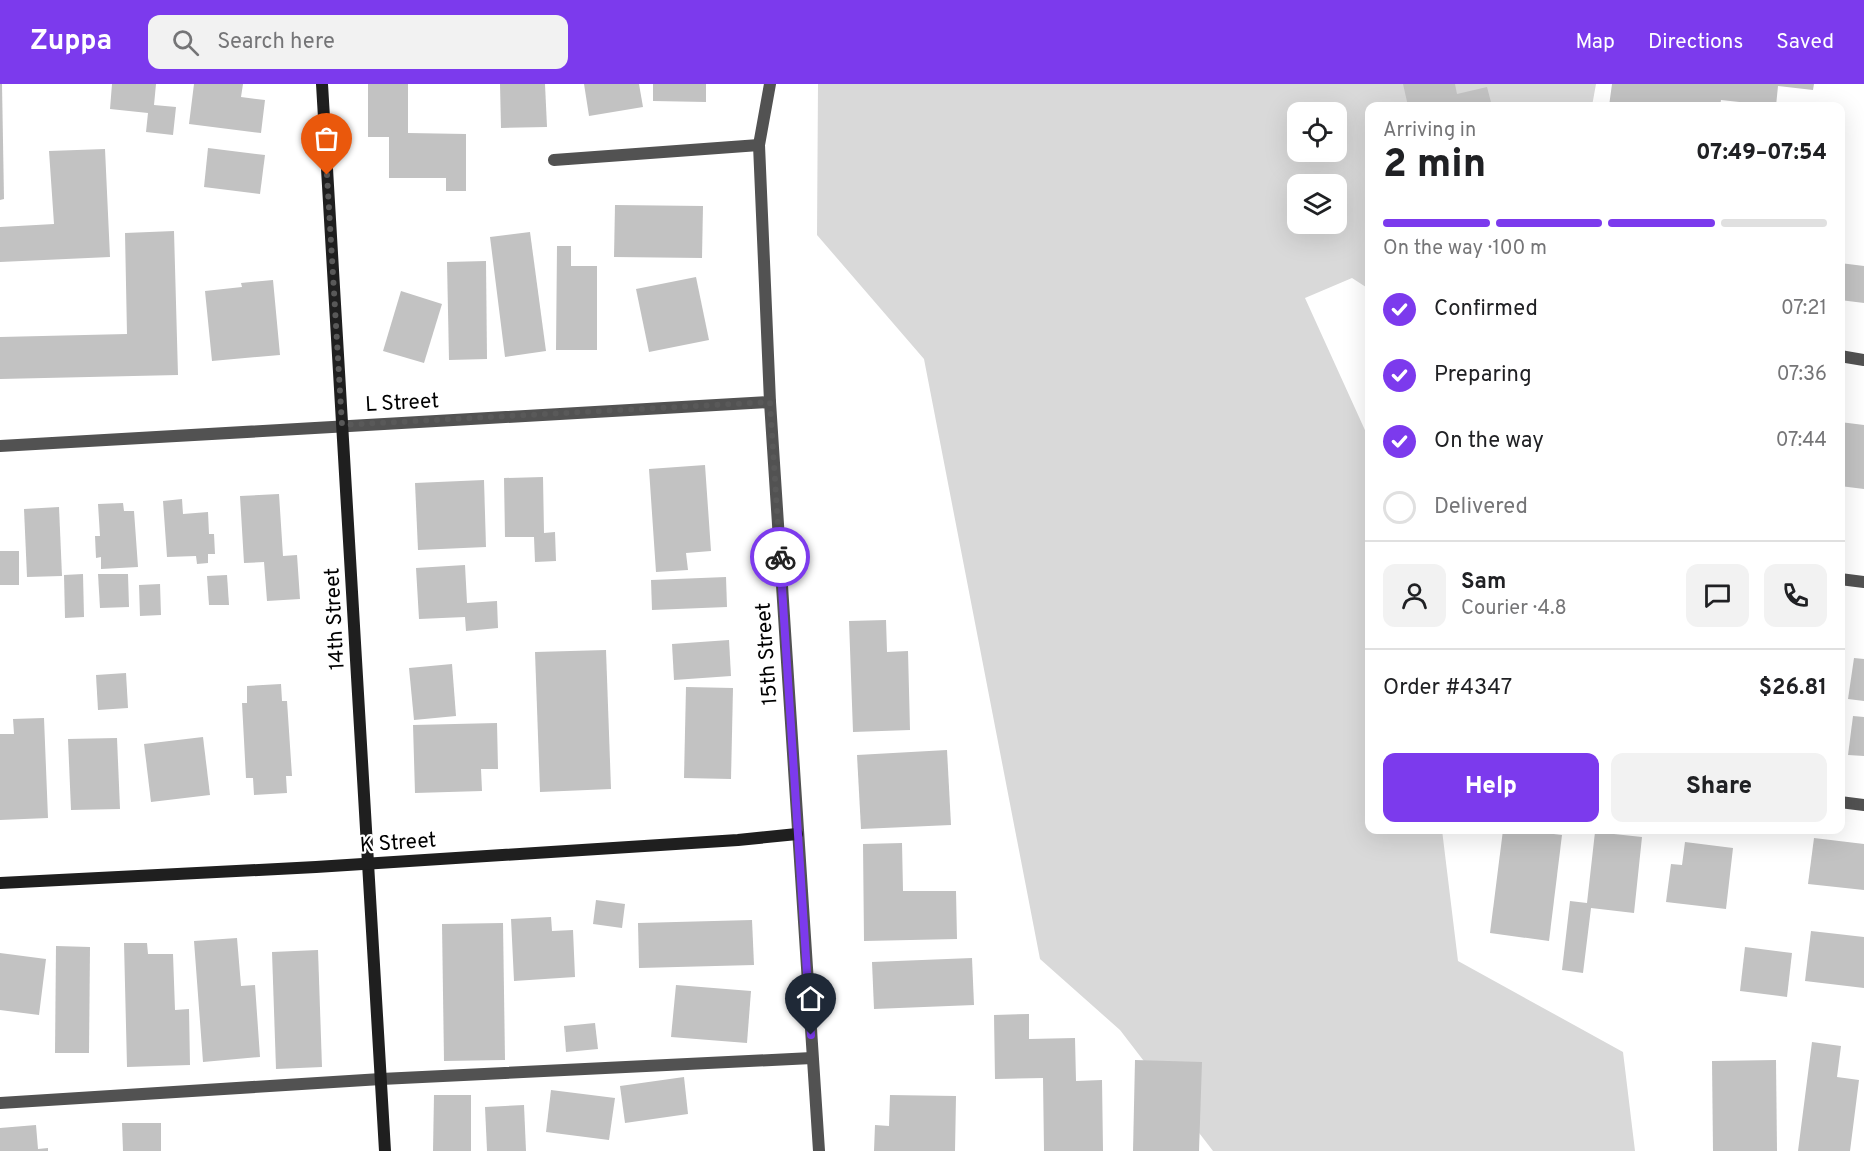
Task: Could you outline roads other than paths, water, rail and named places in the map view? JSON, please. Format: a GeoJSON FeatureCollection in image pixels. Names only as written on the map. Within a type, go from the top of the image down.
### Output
{"type":"FeatureCollection","features":[{"type":"Feature","properties":{"kind":"street","name":"14th Street"},"geometry":{"type":"LineString","coordinates":[[322,84],[385,1151]]}},
{"type":"Feature","properties":{"kind":"street","name":"15th Street"},"geometry":{"type":"LineString","coordinates":[[770,84],[759,145],[770,402],[819,1151]]}},
{"type":"Feature","properties":{"kind":"street"},"geometry":{"type":"LineString","coordinates":[[554,160],[759,145]]}},
{"type":"Feature","properties":{"kind":"street"},"geometry":{"type":"LineString","coordinates":[[1845,358],[1864,360]]}},
{"type":"Feature","properties":{"kind":"street","name":"L Street"},"geometry":{"type":"LineString","coordinates":[[0,446],[770,402]]}},
{"type":"Feature","properties":{"kind":"street"},"geometry":{"type":"LineString","coordinates":[[1845,580],[1864,582]]}},
{"type":"Feature","properties":{"kind":"street"},"geometry":{"type":"LineString","coordinates":[[1845,803],[1864,805]]}},
{"type":"Feature","properties":{"kind":"street","name":"K Street"},"geometry":{"type":"LineString","coordinates":[[0,883],[368,863],[738,840],[798,834]]}},
{"type":"Feature","properties":{"kind":"street"},"geometry":{"type":"LineString","coordinates":[[0,1102],[381,1079],[813,1058]]}}]}
